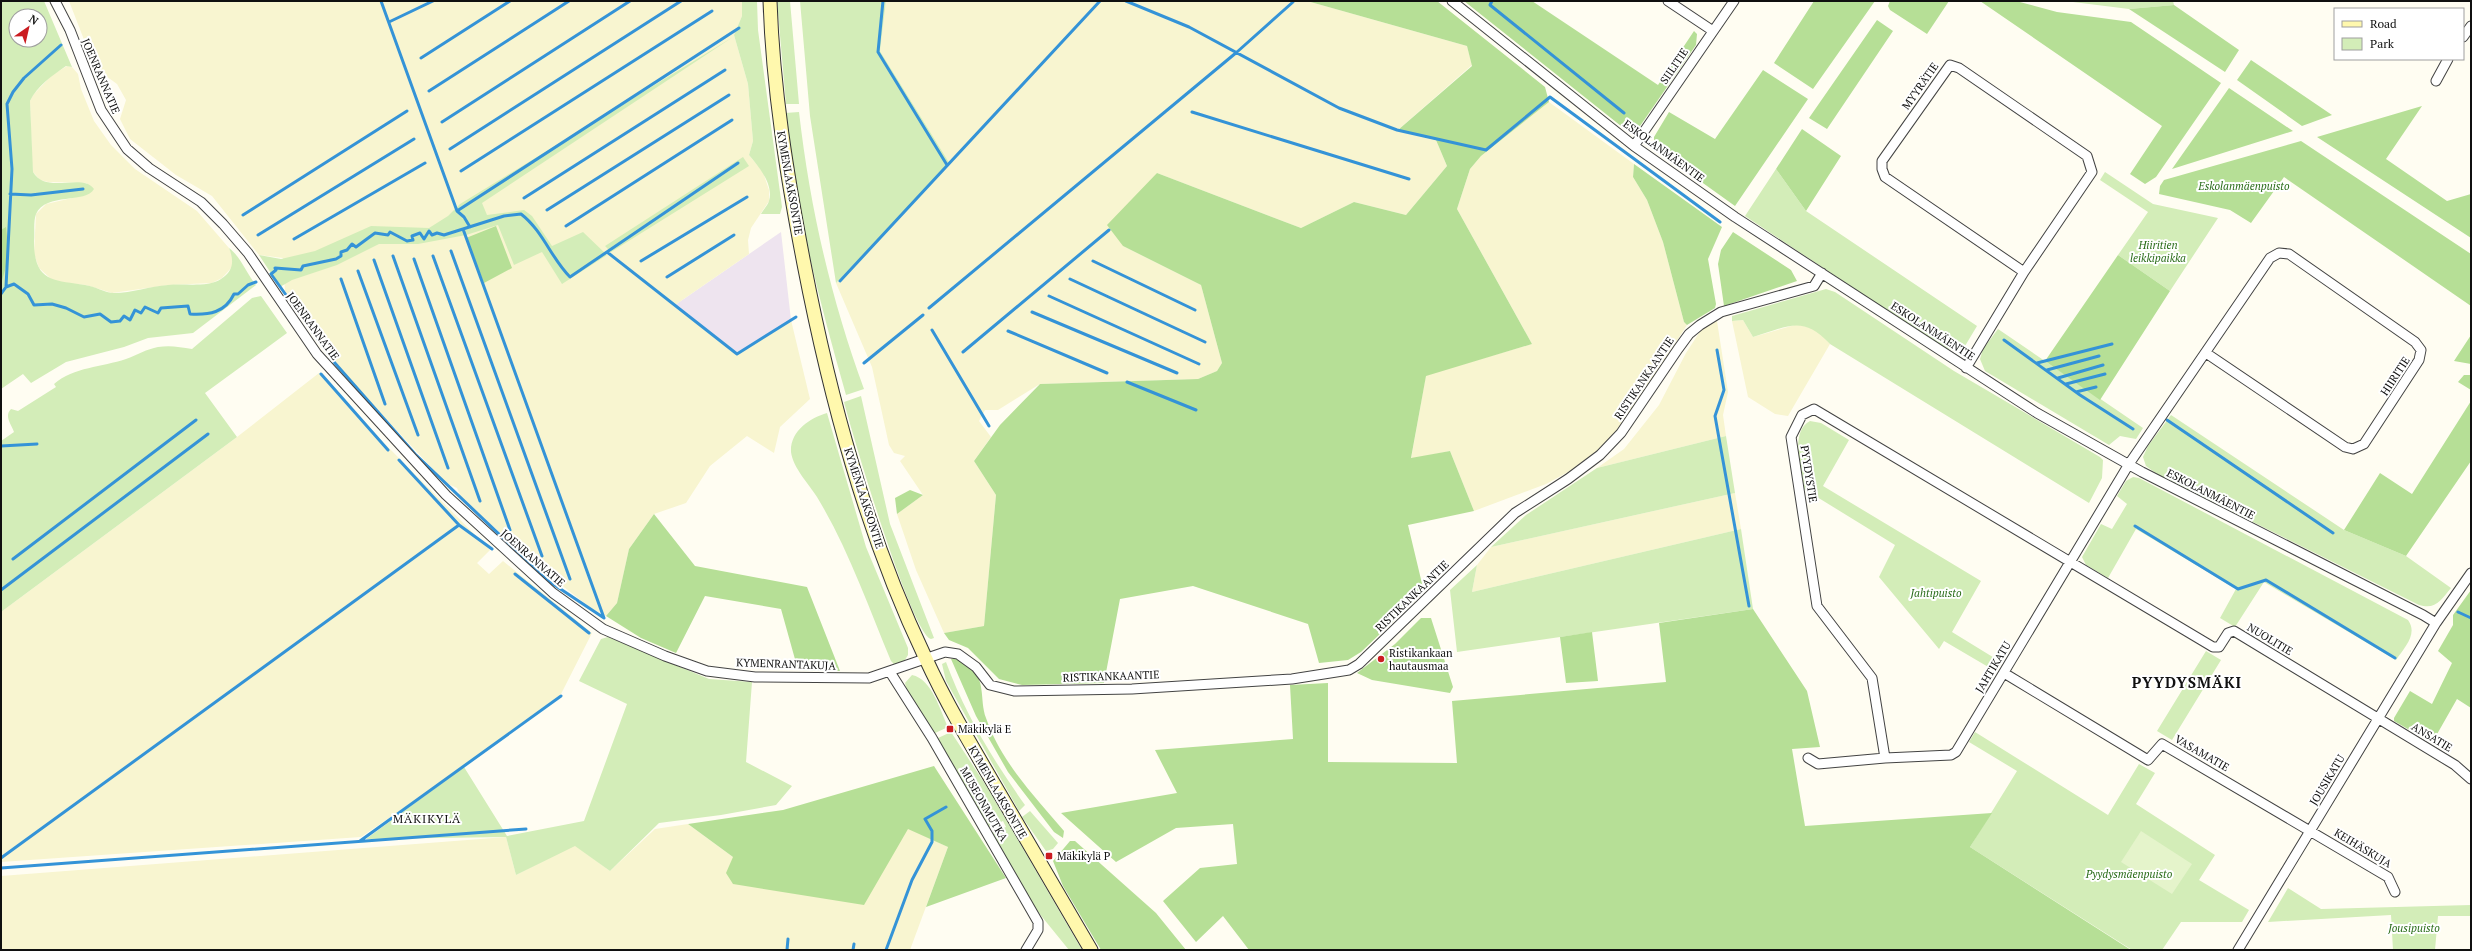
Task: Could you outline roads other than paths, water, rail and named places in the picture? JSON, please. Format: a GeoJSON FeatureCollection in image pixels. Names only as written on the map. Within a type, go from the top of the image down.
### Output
{"type":"FeatureCollection","features":[{"type":"Feature","properties":{"kind":"main road","name":"KYMENLAAKSONTIE"},"geometry":{"type":"LineString","coordinates":[[770,1],[774,72],[785,165],[822,354],[870,520],[895,590],[926,660],[963,730],[1091,950]]}},
{"type":"Feature","properties":{"kind":"street","name":"JOENRANNATIE"},"geometry":{"type":"LineString","coordinates":[[55,1],[70,30],[101,110],[127,149],[149,168],[201,202],[223,224],[248,253],[317,354],[446,495],[553,593],[603,629]]}},
{"type":"Feature","properties":{"kind":"street","name":"ESKOLANMÄENTIE"},"geometry":{"type":"LineString","coordinates":[[1452,1],[1634,146],[1735,217],[2037,413],[2129,464],[2436,623]]}},
{"type":"Feature","properties":{"kind":"street"},"geometry":{"type":"LineString","coordinates":[[1668,1],[1713,31]]}},
{"type":"Feature","properties":{"kind":"street","name":"SIILITIE"},"geometry":{"type":"LineString","coordinates":[[1634,146],[1734,1]]}},
{"type":"Feature","properties":{"kind":"street"},"geometry":{"type":"LineString","coordinates":[[2464,36],[2471,26]]}},
{"type":"Feature","properties":{"kind":"street"},"geometry":{"type":"LineString","coordinates":[[2436,81],[2447,60]]}},
{"type":"Feature","properties":{"kind":"street","name":"MYYRÄTIE"},"geometry":{"type":"LineString","coordinates":[[1966,368],[2024,272],[2092,172],[2091,164],[2087,156],[1959,68],[1950,64],[1882,161],[1882,169],[1885,177],[2024,272]]}},
{"type":"Feature","properties":{"kind":"street","name":"HIIRITIE"},"geometry":{"type":"LineString","coordinates":[[2129,464],[2270,258],[2279,253],[2289,254],[2415,342],[2421,350],[2420,360],[2364,444],[2353,449],[2345,447],[2206,353]]}},
{"type":"Feature","properties":{"kind":"street","name":"RISTIKANKAANTIE"},"geometry":{"type":"LineString","coordinates":[[926,660],[945,652],[958,654],[976,668],[990,685],[1014,691],[1132,689],[1292,678],[1349,670],[1359,664],[1515,513],[1568,479],[1600,455],[1626,428],[1689,334],[1721,312],[1814,286],[1822,273]]}},
{"type":"Feature","properties":{"kind":"street","name":"PYYDYSTIE"},"geometry":{"type":"LineString","coordinates":[[1885,758],[1872,678],[1817,606],[1791,437],[1802,415],[1814,409],[2070,562]]}},
{"type":"Feature","properties":{"kind":"street","name":"JAHTIKATU"},"geometry":{"type":"LineString","coordinates":[[1808,758],[1818,764],[1885,758],[1951,755],[1956,752],[2129,464]]}},
{"type":"Feature","properties":{"kind":"street","name":"NUOLITIE"},"geometry":{"type":"LineString","coordinates":[[2070,562],[2214,647],[2219,647],[2228,633],[2234,631],[2378,719]]}},
{"type":"Feature","properties":{"kind":"street","name":"JOUSIKATU"},"geometry":{"type":"LineString","coordinates":[[2238,950],[2436,623],[2471,573]]}},
{"type":"Feature","properties":{"kind":"street","name":"KYMENRANTAKUJA"},"geometry":{"type":"LineString","coordinates":[[603,629],[665,656],[707,671],[755,677],[862,678],[890,672],[926,660]]}},
{"type":"Feature","properties":{"kind":"street","name":"MUSEONMUTKA"},"geometry":{"type":"LineString","coordinates":[[890,672],[932,738],[1038,922],[1038,930],[1026,950]]}},
{"type":"Feature","properties":{"kind":"street","name":"VASAMATIE"},"geometry":{"type":"LineString","coordinates":[[2004,672],[2148,760],[2162,744],[2311,830]]}},
{"type":"Feature","properties":{"kind":"street","name":"ANSATIE"},"geometry":{"type":"LineString","coordinates":[[2378,719],[2455,765],[2471,779]]}},
{"type":"Feature","properties":{"kind":"street","name":"KEIHÄSKUJA"},"geometry":{"type":"LineString","coordinates":[[2311,830],[2388,877],[2395,892]]}},
{"type":"Feature","properties":{"kind":"waterway"},"geometry":{"type":"LineString","coordinates":[[381,1],[457,211],[464,217],[470,227]]}},
{"type":"Feature","properties":{"kind":"waterway"},"geometry":{"type":"LineString","coordinates":[[389,22],[433,1]]}},
{"type":"Feature","properties":{"kind":"waterway"},"geometry":{"type":"LineString","coordinates":[[421,58],[510,1]]}},
{"type":"Feature","properties":{"kind":"waterway"},"geometry":{"type":"LineString","coordinates":[[429,91],[569,1]]}},
{"type":"Feature","properties":{"kind":"waterway"},"geometry":{"type":"LineString","coordinates":[[442,122],[630,1]]}},
{"type":"Feature","properties":{"kind":"waterway"},"geometry":{"type":"LineString","coordinates":[[450,149],[681,1]]}},
{"type":"Feature","properties":{"kind":"waterway"},"geometry":{"type":"LineString","coordinates":[[883,1],[878,52],[947,165]]}},
{"type":"Feature","properties":{"kind":"waterway"},"geometry":{"type":"LineString","coordinates":[[840,281],[1100,1]]}},
{"type":"Feature","properties":{"kind":"waterway"},"geometry":{"type":"LineString","coordinates":[[1126,1],[1189,27],[1339,108],[1397,130],[1486,150],[1550,97],[1720,222]]}},
{"type":"Feature","properties":{"kind":"waterway"},"geometry":{"type":"LineString","coordinates":[[1492,1],[1490,5],[1624,113]]}},
{"type":"Feature","properties":{"kind":"waterway"},"geometry":{"type":"LineString","coordinates":[[929,308],[1237,52],[1293,2]]}},
{"type":"Feature","properties":{"kind":"waterway"},"geometry":{"type":"LineString","coordinates":[[461,171],[712,11]]}},
{"type":"Feature","properties":{"kind":"waterway"},"geometry":{"type":"LineString","coordinates":[[457,211],[739,28]]}},
{"type":"Feature","properties":{"kind":"waterway"},"geometry":{"type":"LineString","coordinates":[[6,287],[12,169],[7,104],[13,92],[24,78],[61,45]]}},
{"type":"Feature","properties":{"kind":"waterway"},"geometry":{"type":"LineString","coordinates":[[524,198],[725,70]]}},
{"type":"Feature","properties":{"kind":"waterway"},"geometry":{"type":"LineString","coordinates":[[547,210],[729,95]]}},
{"type":"Feature","properties":{"kind":"waterway"},"geometry":{"type":"LineString","coordinates":[[243,215],[407,111]]}},
{"type":"Feature","properties":{"kind":"waterway"},"geometry":{"type":"LineString","coordinates":[[1192,112],[1409,179]]}},
{"type":"Feature","properties":{"kind":"waterway"},"geometry":{"type":"LineString","coordinates":[[566,226],[732,120]]}},
{"type":"Feature","properties":{"kind":"waterway"},"geometry":{"type":"LineString","coordinates":[[258,235],[414,139]]}},
{"type":"Feature","properties":{"kind":"waterway"},"geometry":{"type":"LineString","coordinates":[[294,239],[425,163]]}},
{"type":"Feature","properties":{"kind":"waterway"},"geometry":{"type":"LineString","coordinates":[[604,618],[547,580],[415,454],[334,362],[271,274],[276,270],[275,268],[301,270],[303,266],[336,259],[341,256],[341,252],[347,250],[352,244],[356,247],[375,233],[388,235],[390,232],[407,241],[413,240],[412,236],[420,233],[424,239],[429,231],[432,235],[437,233],[444,235],[504,216],[521,214],[535,228],[557,262],[570,277],[738,163]]}},
{"type":"Feature","properties":{"kind":"waterway"},"geometry":{"type":"LineString","coordinates":[[10,194],[31,195],[83,189]]}},
{"type":"Feature","properties":{"kind":"waterway"},"geometry":{"type":"LineString","coordinates":[[641,261],[747,197]]}},
{"type":"Feature","properties":{"kind":"waterway"},"geometry":{"type":"LineString","coordinates":[[463,229],[604,618]]}},
{"type":"Feature","properties":{"kind":"waterway"},"geometry":{"type":"LineString","coordinates":[[963,352],[1109,230]]}},
{"type":"Feature","properties":{"kind":"waterway"},"geometry":{"type":"LineString","coordinates":[[667,277],[734,235]]}},
{"type":"Feature","properties":{"kind":"waterway"},"geometry":{"type":"LineString","coordinates":[[451,251],[570,579]]}},
{"type":"Feature","properties":{"kind":"waterway"},"geometry":{"type":"LineString","coordinates":[[607,252],[737,354],[796,317]]}},
{"type":"Feature","properties":{"kind":"waterway"},"geometry":{"type":"LineString","coordinates":[[393,256],[480,501]]}},
{"type":"Feature","properties":{"kind":"waterway"},"geometry":{"type":"LineString","coordinates":[[433,256],[542,556]]}},
{"type":"Feature","properties":{"kind":"waterway"},"geometry":{"type":"LineString","coordinates":[[414,259],[510,530]]}},
{"type":"Feature","properties":{"kind":"waterway"},"geometry":{"type":"LineString","coordinates":[[374,260],[448,468]]}},
{"type":"Feature","properties":{"kind":"waterway"},"geometry":{"type":"LineString","coordinates":[[1093,261],[1195,310]]}},
{"type":"Feature","properties":{"kind":"waterway"},"geometry":{"type":"LineString","coordinates":[[358,271],[418,435]]}},
{"type":"Feature","properties":{"kind":"waterway"},"geometry":{"type":"LineString","coordinates":[[341,279],[385,404]]}},
{"type":"Feature","properties":{"kind":"waterway"},"geometry":{"type":"LineString","coordinates":[[1070,279],[1205,342]]}},
{"type":"Feature","properties":{"kind":"waterway"},"geometry":{"type":"LineString","coordinates":[[1,294],[6,287],[14,284],[28,294],[34,305],[52,304],[66,308],[84,317],[100,314],[111,322],[120,321],[124,316],[130,320],[135,310],[141,313],[145,307],[158,313],[161,308],[188,306],[190,314],[216,312],[226,305],[234,294],[238,294],[248,285],[256,282]]}},
{"type":"Feature","properties":{"kind":"waterway"},"geometry":{"type":"LineString","coordinates":[[1049,296],[1199,364]]}},
{"type":"Feature","properties":{"kind":"waterway"},"geometry":{"type":"LineString","coordinates":[[1032,312],[1177,373]]}},
{"type":"Feature","properties":{"kind":"waterway"},"geometry":{"type":"LineString","coordinates":[[864,363],[923,315]]}},
{"type":"Feature","properties":{"kind":"waterway"},"geometry":{"type":"LineString","coordinates":[[932,330],[989,426]]}},
{"type":"Feature","properties":{"kind":"waterway"},"geometry":{"type":"LineString","coordinates":[[1008,331],[1107,373]]}},
{"type":"Feature","properties":{"kind":"waterway"},"geometry":{"type":"LineString","coordinates":[[2004,340],[2080,395],[2133,429]]}},
{"type":"Feature","properties":{"kind":"waterway"},"geometry":{"type":"LineString","coordinates":[[2037,363],[2112,344]]}},
{"type":"Feature","properties":{"kind":"waterway"},"geometry":{"type":"LineString","coordinates":[[1717,350],[1724,390],[1715,416],[1749,606]]}},
{"type":"Feature","properties":{"kind":"waterway"},"geometry":{"type":"LineString","coordinates":[[2047,370],[2099,356]]}},
{"type":"Feature","properties":{"kind":"waterway"},"geometry":{"type":"LineString","coordinates":[[2058,378],[2103,365]]}},
{"type":"Feature","properties":{"kind":"waterway"},"geometry":{"type":"LineString","coordinates":[[321,374],[388,450]]}},
{"type":"Feature","properties":{"kind":"waterway"},"geometry":{"type":"LineString","coordinates":[[2066,384],[2105,374]]}},
{"type":"Feature","properties":{"kind":"waterway"},"geometry":{"type":"LineString","coordinates":[[1127,382],[1196,410]]}},
{"type":"Feature","properties":{"kind":"waterway"},"geometry":{"type":"LineString","coordinates":[[2076,392],[2096,387]]}},
{"type":"Feature","properties":{"kind":"waterway"},"geometry":{"type":"LineString","coordinates":[[13,559],[196,420]]}},
{"type":"Feature","properties":{"kind":"waterway"},"geometry":{"type":"LineString","coordinates":[[2167,420],[2333,533]]}},
{"type":"Feature","properties":{"kind":"waterway"},"geometry":{"type":"LineString","coordinates":[[1,590],[208,434]]}},
{"type":"Feature","properties":{"kind":"waterway"},"geometry":{"type":"LineString","coordinates":[[1,446],[37,444]]}},
{"type":"Feature","properties":{"kind":"waterway"},"geometry":{"type":"LineString","coordinates":[[399,460],[459,525],[492,549]]}},
{"type":"Feature","properties":{"kind":"waterway"},"geometry":{"type":"LineString","coordinates":[[1,858],[459,525]]}},
{"type":"Feature","properties":{"kind":"waterway"},"geometry":{"type":"LineString","coordinates":[[2135,526],[2238,589],[2266,580],[2395,658]]}},
{"type":"Feature","properties":{"kind":"waterway"},"geometry":{"type":"LineString","coordinates":[[515,574],[589,633]]}},
{"type":"Feature","properties":{"kind":"waterway"},"geometry":{"type":"LineString","coordinates":[[2458,612],[2471,618]]}},
{"type":"Feature","properties":{"kind":"waterway"},"geometry":{"type":"LineString","coordinates":[[360,841],[561,696]]}},
{"type":"Feature","properties":{"kind":"waterway"},"geometry":{"type":"LineString","coordinates":[[886,950],[912,880],[932,842],[932,831],[925,819],[946,807]]}},
{"type":"Feature","properties":{"kind":"waterway"},"geometry":{"type":"LineString","coordinates":[[1,868],[526,829]]}},
{"type":"Feature","properties":{"kind":"waterway"},"geometry":{"type":"LineString","coordinates":[[787,950],[788,939]]}},
{"type":"Feature","properties":{"kind":"waterway"},"geometry":{"type":"LineString","coordinates":[[853,950],[854,944]]}},
{"type":"Feature","properties":{"kind":"place","name":"Ristikankaan hautausmaa"},"geometry":{"type":"Point","coordinates":[1381,659]}},
{"type":"Feature","properties":{"kind":"place","name":"Mäkikylä E"},"geometry":{"type":"Point","coordinates":[950,729]}},
{"type":"Feature","properties":{"kind":"place","name":"Mäkikylä P"},"geometry":{"type":"Point","coordinates":[1049,856]}},
{"type":"Feature","properties":{"kind":"district","name":"PYYDYSMÄKI"},"geometry":{"type":"Point","coordinates":[2187,682]}},
{"type":"Feature","properties":{"kind":"district","name":"MÄKIKYLÄ"},"geometry":{"type":"Point","coordinates":[427,818]}},
{"type":"Feature","properties":{"kind":"park label","name":"Eskolanmäenpuisto"},"geometry":{"type":"Point","coordinates":[2244,186]}},
{"type":"Feature","properties":{"kind":"park label","name":"Hiiritien leikkipaikka"},"geometry":{"type":"Point","coordinates":[2158,251]}},
{"type":"Feature","properties":{"kind":"park label","name":"Jahtipuisto"},"geometry":{"type":"Point","coordinates":[1936,593]}},
{"type":"Feature","properties":{"kind":"park label","name":"Pyydysmäenpuisto"},"geometry":{"type":"Point","coordinates":[2129,874]}},
{"type":"Feature","properties":{"kind":"park label","name":"Jousipuisto"},"geometry":{"type":"Point","coordinates":[2414,928]}}]}
